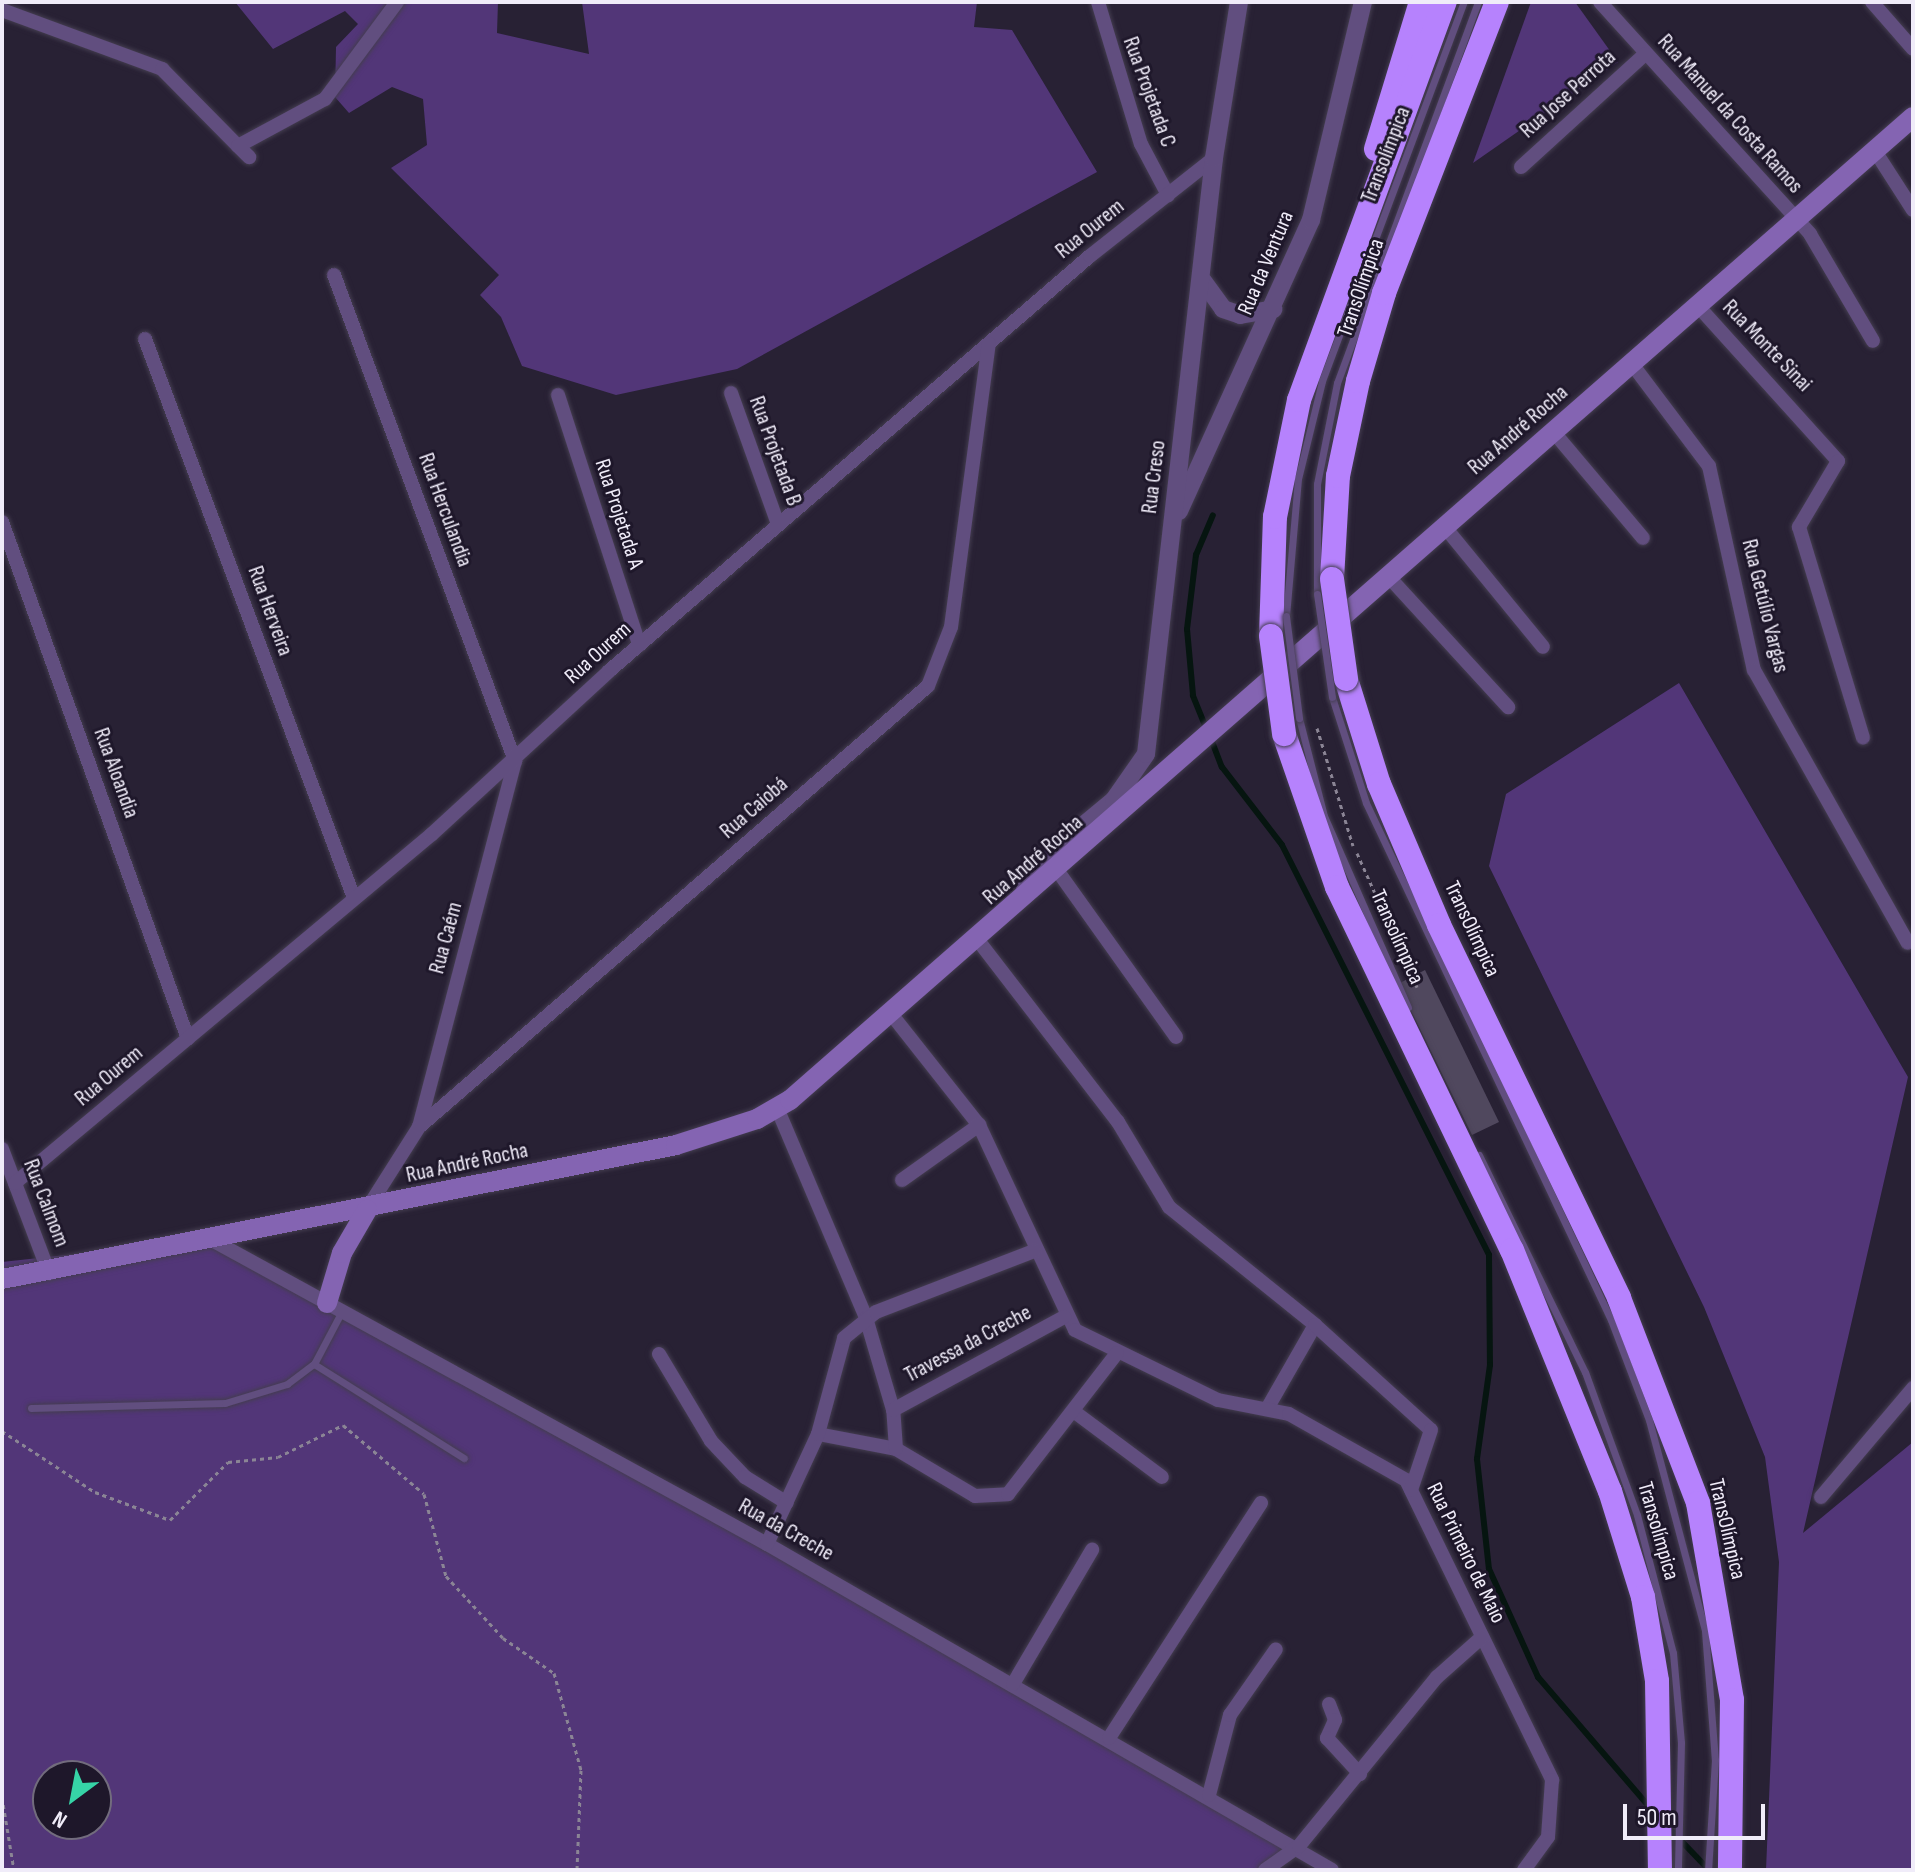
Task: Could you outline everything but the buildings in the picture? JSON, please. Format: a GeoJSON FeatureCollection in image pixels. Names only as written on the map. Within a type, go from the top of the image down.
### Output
{"type":"FeatureCollection","features":[{"type":"Feature","properties":{"kind":"highway"},"geometry":{"type":"LineString","coordinates":[[1352,252],[1421,2]]}},
{"type":"Feature","properties":{"kind":"highway","name":"TransOlímpica"},"geometry":{"type":"LineString","coordinates":[[1445,2],[1352,252],[1282,467],[1271,636],[1291,726],[1337,887],[1512,1250],[1610,1491],[1643,1597],[1657,1681],[1660,1870]]}},
{"type":"Feature","properties":{"kind":"highway","name":"TransOlímpica"},"geometry":{"type":"LineString","coordinates":[[1497,2],[1384,293],[1358,381],[1338,476],[1324,586],[1339,688],[1439,925],[1619,1298],[1698,1503],[1732,1700],[1730,1870]]}},
{"type":"Feature","properties":{"kind":"main road","name":"Rua André Rocha"},"geometry":{"type":"LineString","coordinates":[[2,1279],[49,1273],[367,1210],[676,1145],[777,1108],[892,1015],[1196,751],[1552,430],[1912,122]]}},
{"type":"Feature","properties":{"kind":"main road"},"geometry":{"type":"LineString","coordinates":[[334,1307],[342,1253],[367,1210]]}},
{"type":"Feature","properties":{"kind":"street"},"geometry":{"type":"LineString","coordinates":[[238,146],[325,99],[397,2]]}},
{"type":"Feature","properties":{"kind":"street","name":"Rua Projetada C"},"geometry":{"type":"LineString","coordinates":[[1098,2],[1141,144],[1168,195]]}},
{"type":"Feature","properties":{"kind":"street","name":"Rua Creso"},"geometry":{"type":"LineString","coordinates":[[1013,908],[1042,864],[1114,800],[1146,754],[1203,281],[1214,158],[1239,2]]}},
{"type":"Feature","properties":{"kind":"street","name":"Rua da Ventura"},"geometry":{"type":"LineString","coordinates":[[1172,529],[1273,309],[1325,179],[1363,2]]}},
{"type":"Feature","properties":{"kind":"street","name":"Rua Manuel da Costa Ramos"},"geometry":{"type":"LineString","coordinates":[[1600,2],[1796,220],[1873,341]]}},
{"type":"Feature","properties":{"kind":"street"},"geometry":{"type":"LineString","coordinates":[[1872,2],[1913,49]]}},
{"type":"Feature","properties":{"kind":"street"},"geometry":{"type":"LineString","coordinates":[[2,10],[162,69],[249,157]]}},
{"type":"Feature","properties":{"kind":"street","name":"Rua Jose Perrota"},"geometry":{"type":"LineString","coordinates":[[1521,167],[1645,54]]}},
{"type":"Feature","properties":{"kind":"street"},"geometry":{"type":"LineString","coordinates":[[1875,151],[1913,210]]}},
{"type":"Feature","properties":{"kind":"street","name":"Rua Ourem"},"geometry":{"type":"LineString","coordinates":[[15,1183],[515,761],[639,645],[778,524],[1214,158]]}},
{"type":"Feature","properties":{"kind":"street","name":"Rua Herculandia"},"geometry":{"type":"LineString","coordinates":[[334,275],[515,761]]}},
{"type":"Feature","properties":{"kind":"street"},"geometry":{"type":"LineString","coordinates":[[1203,281],[1223,309],[1240,315],[1273,309]]}},
{"type":"Feature","properties":{"kind":"street","name":"Rua Monte Sinai"},"geometry":{"type":"LineString","coordinates":[[1698,306],[1805,416],[1838,461],[1806,508],[1802,550],[1863,737]]}},
{"type":"Feature","properties":{"kind":"street","name":"Rua Herveira"},"geometry":{"type":"LineString","coordinates":[[145,339],[354,898]]}},
{"type":"Feature","properties":{"kind":"street","name":"Rua Caiobá"},"geometry":{"type":"LineString","coordinates":[[367,1210],[419,1127],[928,686],[951,627],[989,344]]}},
{"type":"Feature","properties":{"kind":"street","name":"Rua Getúlio Vargas"},"geometry":{"type":"LineString","coordinates":[[1632,364],[1709,466],[1754,670],[1908,943]]}},
{"type":"Feature","properties":{"kind":"street","name":"Rua Projetada B"},"geometry":{"type":"LineString","coordinates":[[731,393],[778,524]]}},
{"type":"Feature","properties":{"kind":"street","name":"Rua Projetada A"},"geometry":{"type":"LineString","coordinates":[[558,395],[639,645]]}},
{"type":"Feature","properties":{"kind":"street"},"geometry":{"type":"LineString","coordinates":[[1552,430],[1643,538]]}},
{"type":"Feature","properties":{"kind":"street","name":"Rua Aloandia"},"geometry":{"type":"LineString","coordinates":[[2,522],[188,1039]]}},
{"type":"Feature","properties":{"kind":"street"},"geometry":{"type":"LineString","coordinates":[[1444,526],[1543,647]]}},
{"type":"Feature","properties":{"kind":"street"},"geometry":{"type":"LineString","coordinates":[[1388,576],[1508,707]]}},
{"type":"Feature","properties":{"kind":"street","name":"Rua Caém"},"geometry":{"type":"LineString","coordinates":[[419,1127],[515,761]]}},
{"type":"Feature","properties":{"kind":"street"},"geometry":{"type":"LineString","coordinates":[[1057,870],[1176,1037]]}},
{"type":"Feature","properties":{"kind":"street"},"geometry":{"type":"LineString","coordinates":[[977,939],[1118,1122],[1169,1207],[1315,1325],[1431,1430],[1411,1490]]}},
{"type":"Feature","properties":{"kind":"street","name":"Rua Primeiro de Maio"},"geometry":{"type":"LineString","coordinates":[[892,1015],[979,1125],[1064,1317],[1087,1341],[1163,1368],[1218,1400],[1268,1407],[1392,1469],[1411,1490],[1552,1780],[1548,1837],[1524,1870]]}},
{"type":"Feature","properties":{"kind":"street"},"geometry":{"type":"LineString","coordinates":[[777,1108],[866,1318],[893,1410]]}},
{"type":"Feature","properties":{"kind":"street"},"geometry":{"type":"LineString","coordinates":[[902,1180],[979,1125]]}},
{"type":"Feature","properties":{"kind":"street","name":"Rua Calmom"},"geometry":{"type":"LineString","coordinates":[[2,1149],[49,1273]]}},
{"type":"Feature","properties":{"kind":"street","name":"Rua da Creche"},"geometry":{"type":"LineString","coordinates":[[212,1240],[767,1544],[1299,1846],[1332,1870]]}},
{"type":"Feature","properties":{"kind":"street"},"geometry":{"type":"LineString","coordinates":[[767,1544],[818,1434],[838,1348],[866,1318],[1034,1251]]}},
{"type":"Feature","properties":{"kind":"street","name":"Travessa da Creche"},"geometry":{"type":"LineString","coordinates":[[896,1449],[893,1410],[1064,1317]]}},
{"type":"Feature","properties":{"kind":"street"},"geometry":{"type":"LineString","coordinates":[[1268,1407],[1315,1325]]}},
{"type":"Feature","properties":{"kind":"street"},"geometry":{"type":"LineString","coordinates":[[818,1434],[896,1449],[947,1483],[994,1498],[1020,1484],[1076,1413],[1117,1353]]}},
{"type":"Feature","properties":{"kind":"street"},"geometry":{"type":"LineString","coordinates":[[659,1354],[721,1452],[787,1503]]}},
{"type":"Feature","properties":{"kind":"street"},"geometry":{"type":"LineString","coordinates":[[1821,1497],[1913,1388]]}},
{"type":"Feature","properties":{"kind":"street"},"geometry":{"type":"LineString","coordinates":[[1076,1413],[1162,1477]]}},
{"type":"Feature","properties":{"kind":"street"},"geometry":{"type":"LineString","coordinates":[[1109,1738],[1261,1503]]}},
{"type":"Feature","properties":{"kind":"street"},"geometry":{"type":"LineString","coordinates":[[1013,1684],[1092,1550]]}},
{"type":"Feature","properties":{"kind":"street"},"geometry":{"type":"LineString","coordinates":[[1265,1870],[1299,1846],[1437,1677],[1482,1637]]}},
{"type":"Feature","properties":{"kind":"street"},"geometry":{"type":"LineString","coordinates":[[1209,1795],[1230,1715],[1276,1649]]}},
{"type":"Feature","properties":{"kind":"street"},"geometry":{"type":"LineString","coordinates":[[1329,1704],[1335,1720],[1327,1738],[1360,1774]]}},
{"type":"Feature","properties":{"kind":"lane","name":"Transolímpica"},"geometry":{"type":"LineString","coordinates":[[1464,2],[1322,381],[1298,479],[1286,616],[1291,726],[1324,816],[1459,1116],[1555,1305],[1637,1515],[1673,1653],[1681,1743],[1678,1870]]}},
{"type":"Feature","properties":{"kind":"lane","name":"Transolímpica"},"geometry":{"type":"LineString","coordinates":[[1324,586],[1317,484],[1337,383],[1478,2]]}},
{"type":"Feature","properties":{"kind":"lane","name":"Transolímpica"},"geometry":{"type":"LineString","coordinates":[[1339,688],[1366,803],[1611,1320],[1649,1420],[1705,1631],[1715,1760],[1708,1870]]}},
{"type":"Feature","properties":{"kind":"lane"},"geometry":{"type":"LineString","coordinates":[[31,1408],[225,1403],[287,1384],[314,1364],[334,1307]]}},
{"type":"Feature","properties":{"kind":"lane"},"geometry":{"type":"LineString","coordinates":[[314,1364],[464,1458]]}},
{"type":"Feature","properties":{"kind":"path"},"geometry":{"type":"LineString","coordinates":[[1330,772],[1353,844],[1417,987]]}},
{"type":"Feature","properties":{"kind":"path"},"geometry":{"type":"LineString","coordinates":[[2,1431],[95,1492],[170,1520],[228,1462],[278,1457],[343,1425],[424,1494],[446,1576],[503,1638],[554,1673],[581,1770],[577,1870]]}},
{"type":"Feature","properties":{"kind":"path"},"geometry":{"type":"LineString","coordinates":[[2,1797],[14,1870]]}},
{"type":"Feature","properties":{"kind":"shaded area"},"geometry":{"type":"Polygon","coordinates":[[[235,2],[498,2],[497,33],[589,54],[582,2],[977,2],[974,27],[1012,30],[1097,172],[737,369],[616,395],[522,366],[501,317],[480,295],[499,275],[391,168],[427,145],[423,99],[392,87],[349,113],[335,97],[336,47],[358,24],[345,11],[273,49],[235,2]]]}},
{"type":"Feature","properties":{"kind":"shaded area"},"geometry":{"type":"Polygon","coordinates":[[[1531,2],[1575,2],[1618,62],[1473,163],[1531,2]]]}},
{"type":"Feature","properties":{"kind":"shaded area"},"geometry":{"type":"Polygon","coordinates":[[[1679,683],[1908,1077],[1803,1533],[1913,1442],[1913,1870],[1766,1870],[1779,1562],[1765,1457],[1704,1307],[1489,866],[1506,794],[1679,683]]]}},
{"type":"Feature","properties":{"kind":"shaded area"},"geometry":{"type":"Polygon","coordinates":[[[222,1238],[1294,1845],[1259,1870],[2,1870],[2,1262],[222,1238]]]}},
{"type":"Feature","properties":{"kind":"waterway"},"geometry":{"type":"LineString","coordinates":[[1206,728],[1193,695],[1187,629],[1196,555],[1213,515]]}},
{"type":"Feature","properties":{"kind":"waterway"},"geometry":{"type":"LineString","coordinates":[[1211,739],[1222,767],[1282,845],[1489,1255],[1490,1365],[1477,1459],[1489,1569],[1538,1677],[1651,1809]]}},
{"type":"Feature","properties":{"kind":"waterway"},"geometry":{"type":"LineString","coordinates":[[1667,1826],[1709,1870]]}}]}
